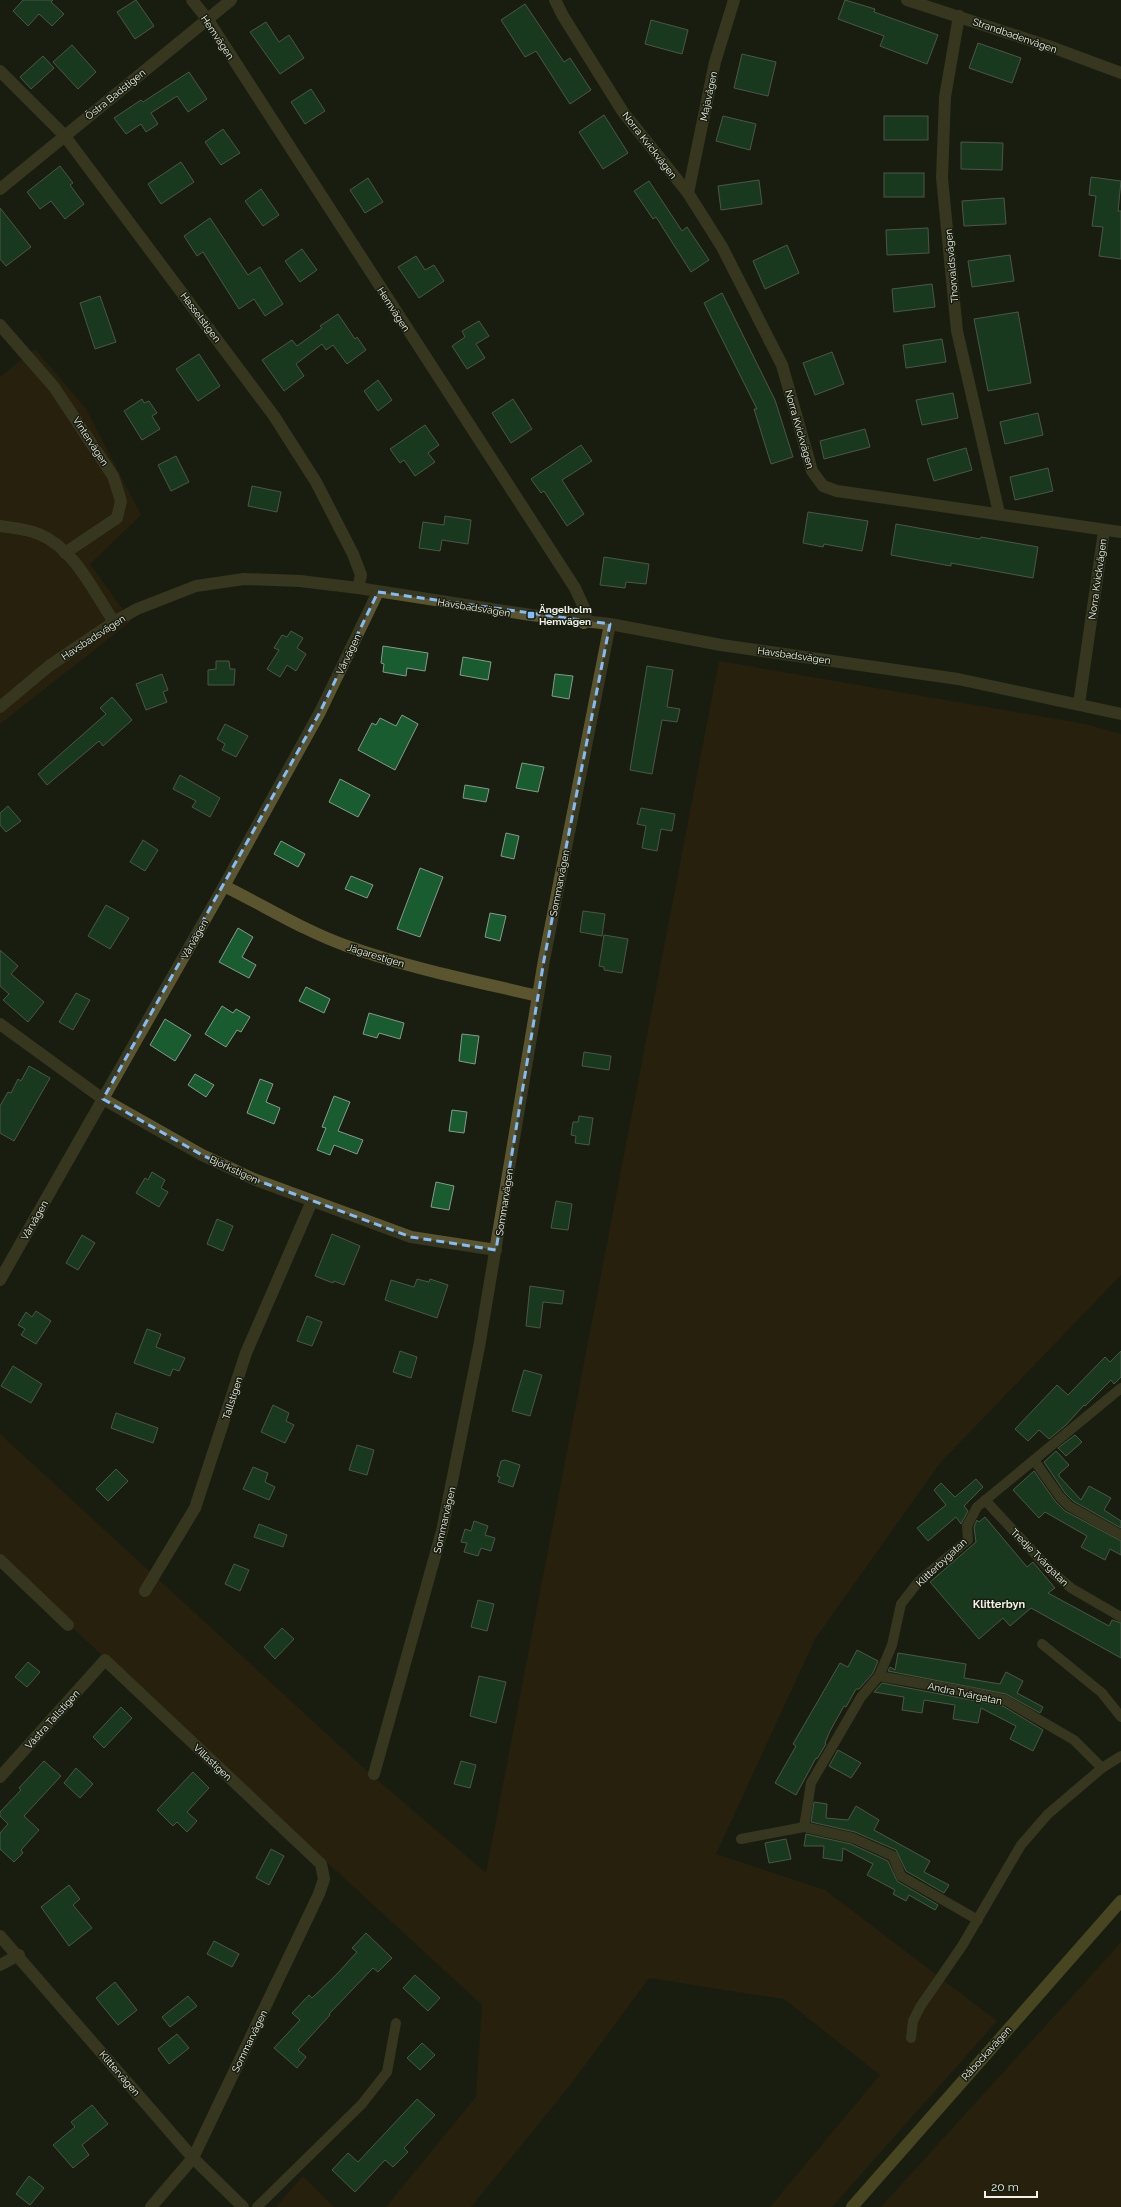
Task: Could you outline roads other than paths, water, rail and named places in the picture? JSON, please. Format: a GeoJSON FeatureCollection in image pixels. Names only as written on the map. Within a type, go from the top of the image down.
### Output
{"type":"FeatureCollection","features":[{"type":"Feature","properties":{"kind":"street","name":"Hemvägen"},"geometry":{"type":"LineString","coordinates":[[192,0],[208,20],[575,588],[586,612],[584,623]]}},
{"type":"Feature","properties":{"kind":"street","name":"Östra Badstigen"},"geometry":{"type":"LineString","coordinates":[[0,189],[64,135],[231,0]]}},
{"type":"Feature","properties":{"kind":"street","name":"Norra Kvickvägen"},"geometry":{"type":"LineString","coordinates":[[555,0],[563,16],[623,112],[688,193],[722,247],[782,365],[812,471],[823,486],[837,492],[999,513],[1104,531],[1079,704]]}},
{"type":"Feature","properties":{"kind":"street","name":"Majavägen"},"geometry":{"type":"LineString","coordinates":[[688,193],[715,62],[734,0]]}},
{"type":"Feature","properties":{"kind":"street","name":"Strandbadenvägen"},"geometry":{"type":"LineString","coordinates":[[907,0],[959,16],[1121,73]]}},
{"type":"Feature","properties":{"kind":"street","name":"Thorvaldsvägen"},"geometry":{"type":"LineString","coordinates":[[959,16],[945,97],[942,178],[957,331],[999,513]]}},
{"type":"Feature","properties":{"kind":"street","name":"Hasselstigen"},"geometry":{"type":"LineString","coordinates":[[0,71],[64,135],[201,316],[274,416],[316,482],[353,554],[361,575],[358,588]]}},
{"type":"Feature","properties":{"kind":"street","name":"Vintervägen"},"geometry":{"type":"LineString","coordinates":[[0,325],[54,387],[88,436],[113,476],[121,501],[117,518],[65,553]]}},
{"type":"Feature","properties":{"kind":"street"},"geometry":{"type":"LineString","coordinates":[[0,526],[22,529],[39,534],[53,541],[78,566],[114,622]]}},
{"type":"Feature","properties":{"kind":"street"},"geometry":{"type":"LineString","coordinates":[[1104,531],[1121,532]]}},
{"type":"Feature","properties":{"kind":"street","name":"Havsbadsvägen"},"geometry":{"type":"LineString","coordinates":[[0,708],[49,666],[114,622],[137,609],[196,586],[237,580],[300,580],[584,623],[610,624],[721,645],[958,680],[1079,704],[1121,714]]}},
{"type":"Feature","properties":{"kind":"street","name":"Vårvägen"},"geometry":{"type":"LineString","coordinates":[[0,1280],[224,886],[320,712],[378,592]]}},
{"type":"Feature","properties":{"kind":"street","name":"Sommarvägen"},"geometry":{"type":"LineString","coordinates":[[374,1774],[442,1531],[479,1347],[538,996],[610,624]]}},
{"type":"Feature","properties":{"kind":"street","name":"Jägarestigen"},"geometry":{"type":"LineString","coordinates":[[224,886],[346,946],[416,967],[538,996]]}},
{"type":"Feature","properties":{"kind":"street","name":"Björkstigen"},"geometry":{"type":"LineString","coordinates":[[0,1024],[103,1099],[202,1155],[256,1180],[411,1237],[496,1250]]}},
{"type":"Feature","properties":{"kind":"street","name":"Tallstigen"},"geometry":{"type":"LineString","coordinates":[[145,1591],[195,1508],[246,1353],[312,1201]]}},
{"type":"Feature","properties":{"kind":"street"},"geometry":{"type":"LineString","coordinates":[[0,1560],[68,1625]]}},
{"type":"Feature","properties":{"kind":"street","name":"Västra Tallstigen"},"geometry":{"type":"LineString","coordinates":[[0,1777],[105,1660]]}},
{"type":"Feature","properties":{"kind":"street","name":"Villastigen"},"geometry":{"type":"LineString","coordinates":[[105,1660],[321,1864]]}},
{"type":"Feature","properties":{"kind":"street","name":"Sommarvägen"},"geometry":{"type":"LineString","coordinates":[[151,2207],[193,2158],[319,1894],[324,1879],[321,1864]]}},
{"type":"Feature","properties":{"kind":"street","name":"Råbockavägen"},"geometry":{"type":"LineString","coordinates":[[852,2207],[1121,1901]]}},
{"type":"Feature","properties":{"kind":"street","name":"Klittervägen"},"geometry":{"type":"LineString","coordinates":[[0,1936],[193,2158],[244,2207]]}},
{"type":"Feature","properties":{"kind":"street"},"geometry":{"type":"LineString","coordinates":[[0,1965],[18,1956]]}},
{"type":"Feature","properties":{"kind":"lane","name":"Klitterbygatan"},"geometry":{"type":"LineString","coordinates":[[804,1827],[811,1783],[861,1697],[879,1676],[892,1645],[901,1604],[919,1581],[968,1540],[967,1526],[977,1507],[1121,1388]]}},
{"type":"Feature","properties":{"kind":"lane"},"geometry":{"type":"LineString","coordinates":[[1034,1460],[1060,1497],[1069,1506],[1121,1535]]}},
{"type":"Feature","properties":{"kind":"lane","name":"Tredje Tvärgatan"},"geometry":{"type":"LineString","coordinates":[[985,1500],[1050,1570],[1071,1588],[1121,1617]]}},
{"type":"Feature","properties":{"kind":"lane"},"geometry":{"type":"LineString","coordinates":[[1042,1644],[1102,1693],[1121,1717]]}},
{"type":"Feature","properties":{"kind":"lane","name":"Andra Tvärgatan"},"geometry":{"type":"LineString","coordinates":[[879,1676],[1005,1700],[1074,1740],[1102,1768]]}},
{"type":"Feature","properties":{"kind":"lane"},"geometry":{"type":"LineString","coordinates":[[911,2038],[913,2021],[920,2007],[978,1920],[1009,1865],[1035,1829],[1048,1814],[1102,1768],[1121,1756]]}},
{"type":"Feature","properties":{"kind":"lane"},"geometry":{"type":"LineString","coordinates":[[741,1839],[804,1827],[853,1838],[893,1856],[902,1876],[978,1920]]}},
{"type":"Feature","properties":{"kind":"lane"},"geometry":{"type":"LineString","coordinates":[[257,2207],[362,2104],[386,2072],[396,2023]]}},
{"type":"Feature","properties":{"kind":"place","name":"Ängelholm Hemvägen"},"geometry":{"type":"Point","coordinates":[531,615]}},
{"type":"Feature","properties":{"kind":"district","name":"Klitterbyn"},"geometry":{"type":"Point","coordinates":[999,1604]}}]}
